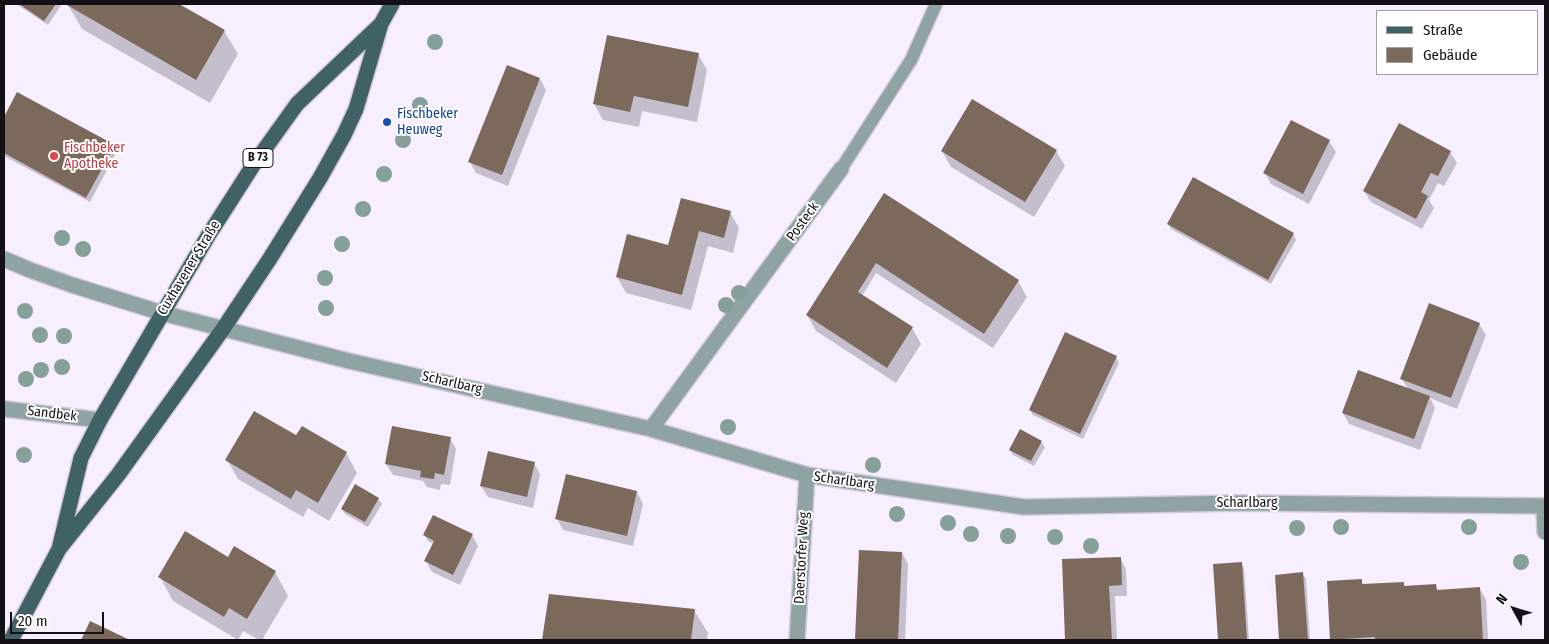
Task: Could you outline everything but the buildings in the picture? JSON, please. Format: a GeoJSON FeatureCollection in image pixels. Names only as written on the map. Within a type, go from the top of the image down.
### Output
{"type":"FeatureCollection","features":[{"type":"Feature","properties":{"kind":"main road","name":"Cuxhavener Straße"},"geometry":{"type":"LineString","coordinates":[[11,640],[59,549],[118,475],[223,329],[310,194],[344,135],[356,109],[381,24],[392,4]]}},
{"type":"Feature","properties":{"kind":"main road","name":"Cuxhavener Straße"},"geometry":{"type":"LineString","coordinates":[[59,549],[81,458],[100,420],[208,236],[297,104],[381,24]]}},
{"type":"Feature","properties":{"kind":"street","name":"Posteck"},"geometry":{"type":"LineString","coordinates":[[651,429],[841,169]]}},
{"type":"Feature","properties":{"kind":"street"},"geometry":{"type":"LineString","coordinates":[[4,259],[72,285],[162,313]]}},
{"type":"Feature","properties":{"kind":"street","name":"Scharlbarg"},"geometry":{"type":"LineString","coordinates":[[162,313],[349,361],[651,429],[807,475],[1024,508],[1238,503],[1545,506]]}},
{"type":"Feature","properties":{"kind":"street","name":"Sandbek"},"geometry":{"type":"LineString","coordinates":[[4,409],[100,420]]}},
{"type":"Feature","properties":{"kind":"street","name":"Daerstorfer Weg"},"geometry":{"type":"LineString","coordinates":[[797,640],[807,475]]}},
{"type":"Feature","properties":{"kind":"street"},"geometry":{"type":"LineString","coordinates":[[1545,506],[1545,532]]}},
{"type":"Feature","properties":{"kind":"lane","name":"Posteck"},"geometry":{"type":"LineString","coordinates":[[841,169],[911,60],[936,4]]}},
{"type":"Feature","properties":{"kind":"place","name":"Fischbeker Heuweg"},"geometry":{"type":"Point","coordinates":[387,122]}},
{"type":"Feature","properties":{"kind":"place","name":"Fischbeker Apotheke"},"geometry":{"type":"Point","coordinates":[54,156]}}]}
